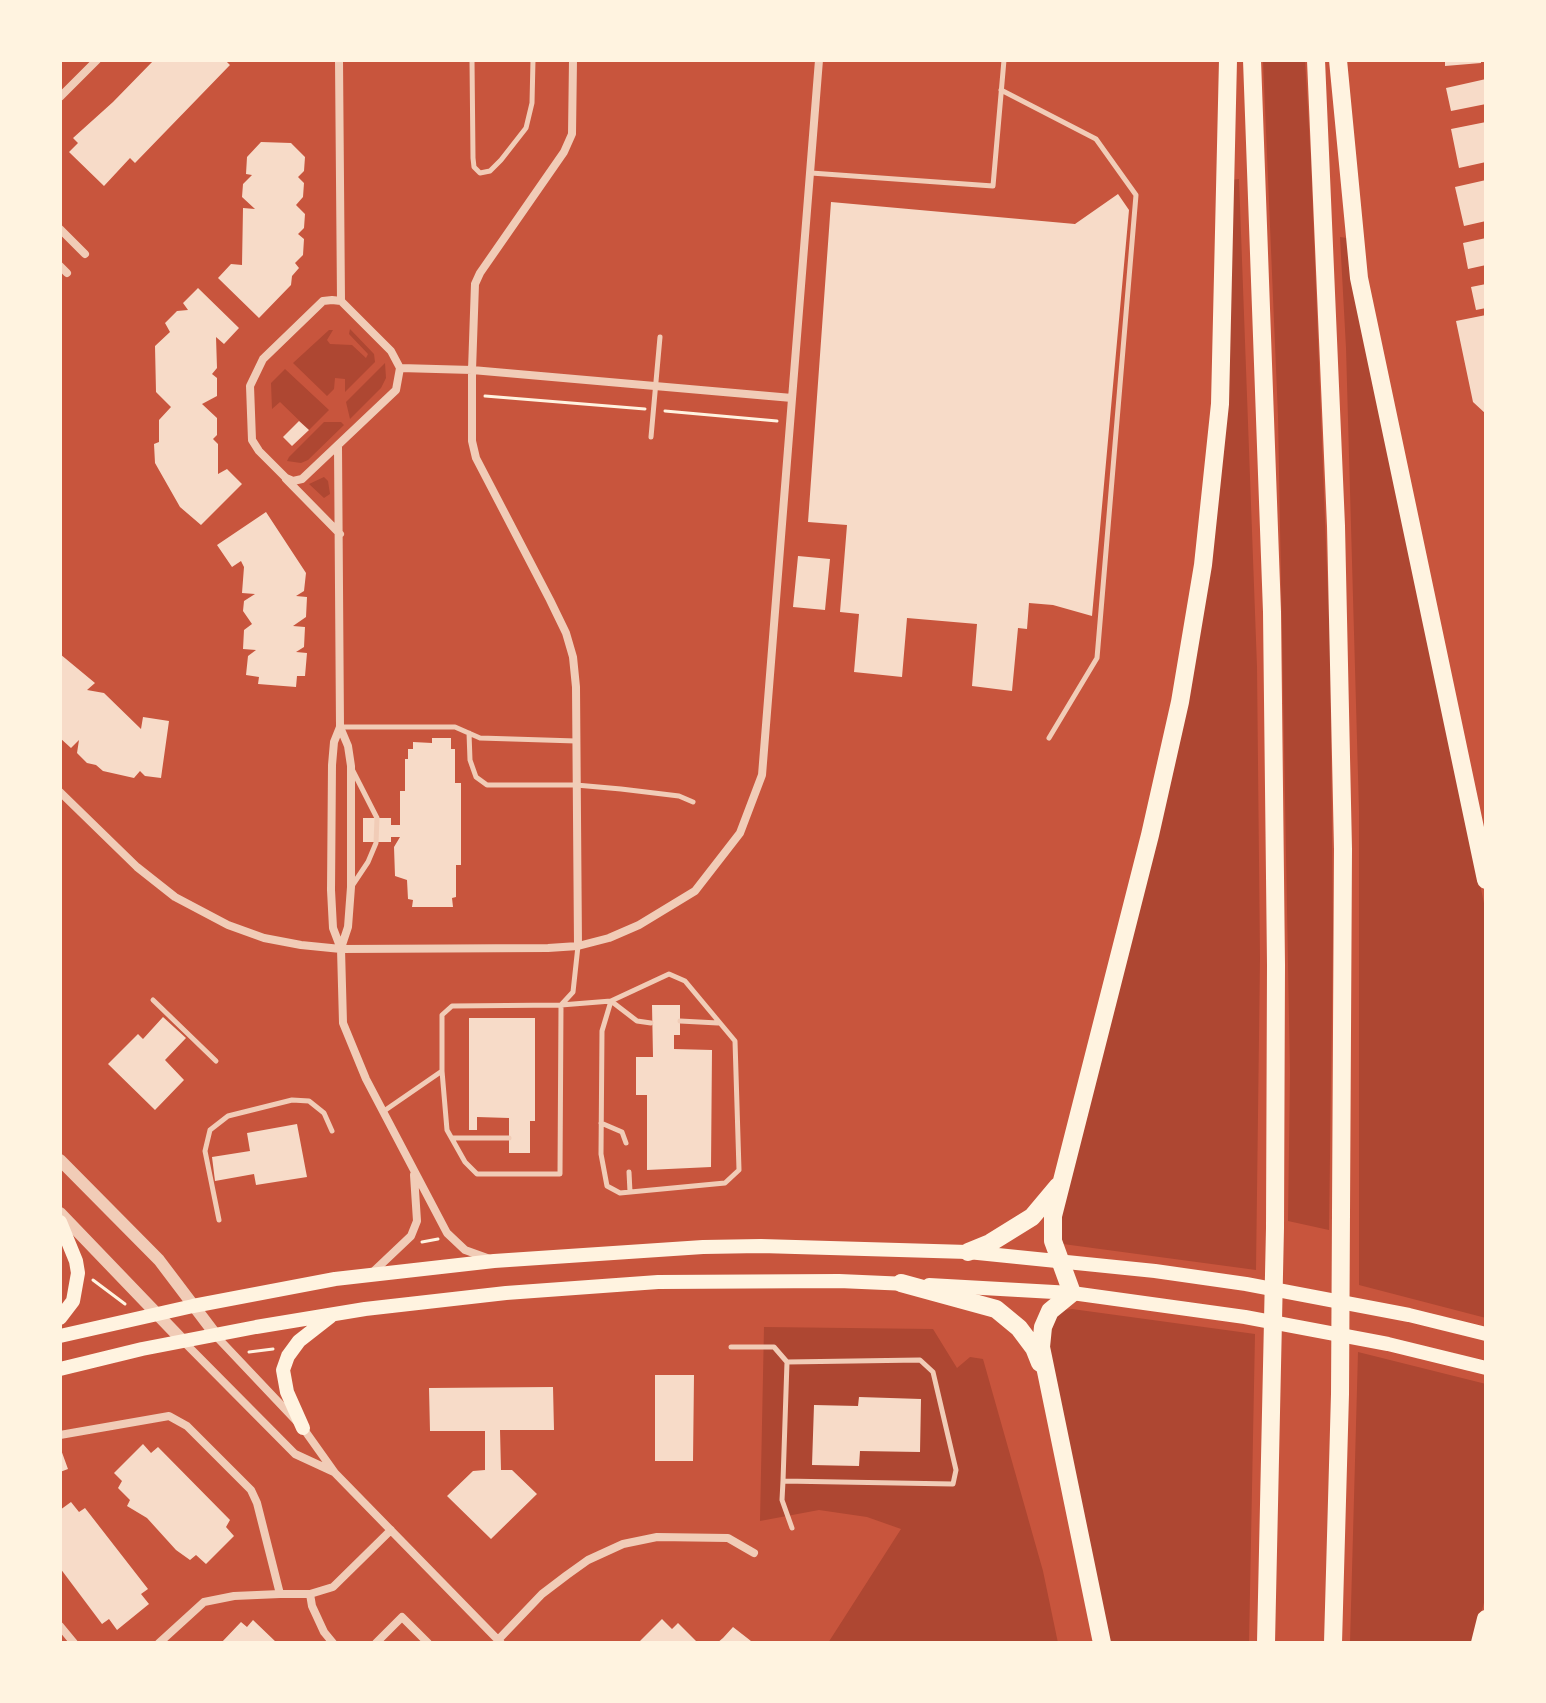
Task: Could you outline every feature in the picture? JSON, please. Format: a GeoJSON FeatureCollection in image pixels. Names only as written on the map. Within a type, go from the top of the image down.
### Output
{"type":"FeatureCollection","features":[{"type":"Feature","properties":{"kind":"highway"},"geometry":{"type":"LineString","coordinates":[[1102,1643],[1041,1347],[1043,1327],[1050,1311],[1072,1293],[1053,1241],[1053,1216],[1150,835],[1180,702],[1203,565],[1220,404],[1228,60]]}},
{"type":"Feature","properties":{"kind":"highway"},"geometry":{"type":"LineString","coordinates":[[1252,60],[1272,612],[1276,965],[1275,1228],[1266,1643]]}},
{"type":"Feature","properties":{"kind":"highway"},"geometry":{"type":"LineString","coordinates":[[1316,60],[1328,293],[1343,849],[1342,1240],[1333,1643]]}},
{"type":"Feature","properties":{"kind":"highway"},"geometry":{"type":"LineString","coordinates":[[1338,60],[1359,278],[1486,880]]}},
{"type":"Feature","properties":{"kind":"highway"},"geometry":{"type":"LineString","coordinates":[[968,1252],[990,1243],[1032,1217],[1064,1177]]}},
{"type":"Feature","properties":{"kind":"highway"},"geometry":{"type":"LineString","coordinates":[[901,1283],[996,1309],[1019,1328],[1034,1348],[1044,1371]]}},
{"type":"Feature","properties":{"kind":"highway"},"geometry":{"type":"LineString","coordinates":[[1480,1643],[1486,1619]]}},
{"type":"Feature","properties":{"kind":"main road"},"geometry":{"type":"LineString","coordinates":[[60,1222],[72,1248],[78,1273],[73,1301],[60,1318]]}},
{"type":"Feature","properties":{"kind":"main road"},"geometry":{"type":"LineString","coordinates":[[60,1336],[193,1306],[369,1275],[494,1261],[703,1247],[776,1246],[968,1252],[1060,1260],[1246,1284],[1409,1315],[1486,1334]]}},
{"type":"Feature","properties":{"kind":"main road"},"geometry":{"type":"LineString","coordinates":[[60,1369],[215,1334],[333,1314],[506,1293],[658,1282],[823,1280],[1072,1293],[1245,1317],[1388,1344],[1486,1368]]}},
{"type":"Feature","properties":{"kind":"main road"},"geometry":{"type":"LineString","coordinates":[[303,1428],[287,1392],[283,1370],[299,1341],[333,1314]]}},
{"type":"Feature","properties":{"kind":"street"},"geometry":{"type":"LineString","coordinates":[[60,97],[97,60]]}},
{"type":"Feature","properties":{"kind":"street"},"geometry":{"type":"LineString","coordinates":[[286,478],[293,481],[302,479],[338,447],[396,390],[400,368],[391,351],[341,301],[339,60]]}},
{"type":"Feature","properties":{"kind":"street"},"geometry":{"type":"LineString","coordinates":[[573,60],[572,134],[475,284],[472,441],[476,458],[566,633],[573,657],[578,946]]}},
{"type":"Feature","properties":{"kind":"street"},"geometry":{"type":"LineString","coordinates":[[60,792],[137,867],[175,897],[228,925],[264,938],[341,949],[578,946],[609,938],[639,925],[695,891],[740,833],[762,775],[819,60]]}},
{"type":"Feature","properties":{"kind":"street"},"geometry":{"type":"LineString","coordinates":[[60,229],[85,254]]}},
{"type":"Feature","properties":{"kind":"street"},"geometry":{"type":"LineString","coordinates":[[340,534],[259,451],[252,440],[250,386],[263,359],[323,301],[341,301]]}},
{"type":"Feature","properties":{"kind":"street"},"geometry":{"type":"LineString","coordinates":[[400,368],[472,370],[792,398]]}},
{"type":"Feature","properties":{"kind":"street"},"geometry":{"type":"LineString","coordinates":[[338,447],[340,727],[334,742],[332,765],[331,890],[333,928],[341,949]]}},
{"type":"Feature","properties":{"kind":"street"},"geometry":{"type":"LineString","coordinates":[[340,727],[348,746],[351,766],[351,887],[348,927],[341,949],[343,1023],[366,1079],[447,1233],[465,1250],[494,1261]]}},
{"type":"Feature","properties":{"kind":"street"},"geometry":{"type":"LineString","coordinates":[[60,1160],[159,1260],[215,1334],[303,1428],[335,1473],[500,1641],[542,1594],[588,1560],[623,1544],[657,1537],[728,1538],[754,1553]]}},
{"type":"Feature","properties":{"kind":"street"},"geometry":{"type":"LineString","coordinates":[[369,1275],[411,1236],[417,1221],[413,1167]]}},
{"type":"Feature","properties":{"kind":"street"},"geometry":{"type":"LineString","coordinates":[[60,1213],[295,1454],[335,1473]]}},
{"type":"Feature","properties":{"kind":"street"},"geometry":{"type":"LineString","coordinates":[[60,1435],[169,1416],[187,1426],[251,1490],[280,1594]]}},
{"type":"Feature","properties":{"kind":"street"},"geometry":{"type":"LineString","coordinates":[[159,1643],[204,1602],[234,1596],[310,1594],[333,1587],[391,1530]]}},
{"type":"Feature","properties":{"kind":"street"},"geometry":{"type":"LineString","coordinates":[[310,1594],[324,1632],[333,1643]]}},
{"type":"Feature","properties":{"kind":"street"},"geometry":{"type":"LineString","coordinates":[[376,1643],[402,1617],[428,1643]]}},
{"type":"Feature","properties":{"kind":"street"},"geometry":{"type":"LineString","coordinates":[[60,1626],[74,1643]]}},
{"type":"Feature","properties":{"kind":"lane"},"geometry":{"type":"LineString","coordinates":[[472,60],[473,158],[474,167],[480,173],[490,171],[526,128],[532,103],[533,60]]}},
{"type":"Feature","properties":{"kind":"lane"},"geometry":{"type":"LineString","coordinates":[[811,173],[993,186],[1004,60]]}},
{"type":"Feature","properties":{"kind":"lane"},"geometry":{"type":"LineString","coordinates":[[1001,90],[1096,139],[1136,195],[1097,658],[1049,738]]}},
{"type":"Feature","properties":{"kind":"lane"},"geometry":{"type":"LineString","coordinates":[[651,437],[660,337]]}},
{"type":"Feature","properties":{"kind":"lane"},"geometry":{"type":"LineString","coordinates":[[340,727],[455,727],[480,738],[576,741]]}},
{"type":"Feature","properties":{"kind":"lane"},"geometry":{"type":"LineString","coordinates":[[469,733],[470,760],[476,777],[487,785],[576,785],[679,796],[693,802]]}},
{"type":"Feature","properties":{"kind":"lane"},"geometry":{"type":"LineString","coordinates":[[351,766],[377,818],[376,843],[368,862],[351,887]]}},
{"type":"Feature","properties":{"kind":"lane"},"geometry":{"type":"LineString","coordinates":[[578,946],[573,992],[561,1005],[560,1174],[477,1174],[465,1162],[447,1130],[442,1071],[442,1015],[452,1006],[561,1005],[611,1001],[669,974],[685,981],[735,1041],[739,1170],[725,1183],[620,1193],[607,1186],[601,1154],[602,1031],[611,1001]]}},
{"type":"Feature","properties":{"kind":"lane"},"geometry":{"type":"LineString","coordinates":[[153,1000],[216,1061]]}},
{"type":"Feature","properties":{"kind":"lane"},"geometry":{"type":"LineString","coordinates":[[611,1001],[637,1021],[651,1023]]}},
{"type":"Feature","properties":{"kind":"lane"},"geometry":{"type":"LineString","coordinates":[[680,1021],[719,1023]]}},
{"type":"Feature","properties":{"kind":"lane"},"geometry":{"type":"LineString","coordinates":[[384,1111],[442,1071]]}},
{"type":"Feature","properties":{"kind":"lane"},"geometry":{"type":"LineString","coordinates":[[219,1220],[205,1151],[210,1130],[228,1116],[292,1100],[309,1101],[324,1113],[332,1131]]}},
{"type":"Feature","properties":{"kind":"lane"},"geometry":{"type":"LineString","coordinates":[[601,1123],[622,1132],[626,1143]]}},
{"type":"Feature","properties":{"kind":"lane"},"geometry":{"type":"LineString","coordinates":[[451,1138],[509,1138]]}},
{"type":"Feature","properties":{"kind":"lane"},"geometry":{"type":"LineString","coordinates":[[629,1172],[630,1192]]}},
{"type":"Feature","properties":{"kind":"lane"},"geometry":{"type":"LineString","coordinates":[[731,1347],[774,1347],[787,1362],[782,1500],[792,1528]]}},
{"type":"Feature","properties":{"kind":"lane"},"geometry":{"type":"LineString","coordinates":[[783,1481],[953,1484],[956,1470],[933,1372],[920,1360],[787,1362]]}},
{"type":"Feature","properties":{"kind":"path"},"geometry":{"type":"LineString","coordinates":[[485,396],[778,421]]}},
{"type":"Feature","properties":{"kind":"path"},"geometry":{"type":"LineString","coordinates":[[417,1243],[438,1239]]}},
{"type":"Feature","properties":{"kind":"path"},"geometry":{"type":"LineString","coordinates":[[87,1275],[127,1307]]}},
{"type":"Feature","properties":{"kind":"path"},"geometry":{"type":"LineString","coordinates":[[241,1353],[273,1349]]}},
{"type":"Feature","properties":{"kind":"shaded area"},"geometry":{"type":"Polygon","coordinates":[[[1263,60],[1305,60],[1311,161],[1330,647],[1333,929],[1329,1230],[1288,1221],[1290,1073],[1278,416],[1263,60]]]}},
{"type":"Feature","properties":{"kind":"shaded area"},"geometry":{"type":"Polygon","coordinates":[[[1239,179],[1257,667],[1260,958],[1256,1270],[1063,1244],[1061,1236],[1061,1216],[1193,661],[1232,180],[1239,179]]]}},
{"type":"Feature","properties":{"kind":"shaded area"},"geometry":{"type":"Polygon","coordinates":[[[1340,237],[1347,238],[1486,913],[1486,1318],[1359,1285],[1359,811],[1340,237]]]}},
{"type":"Feature","properties":{"kind":"shaded area"},"geometry":{"type":"Polygon","coordinates":[[[350,329],[374,354],[375,362],[345,392],[345,379],[335,378],[334,389],[327,396],[293,363],[329,330],[333,330],[327,340],[330,344],[352,345],[366,358],[368,354],[349,334],[350,329]]]}},
{"type":"Feature","properties":{"kind":"shaded area"},"geometry":{"type":"Polygon","coordinates":[[[385,363],[386,378],[381,388],[350,419],[346,402],[385,363]]]}},
{"type":"Feature","properties":{"kind":"shaded area"},"geometry":{"type":"Polygon","coordinates":[[[285,369],[329,410],[309,430],[280,402],[272,409],[271,383],[285,369]]]}},
{"type":"Feature","properties":{"kind":"shaded area"},"geometry":{"type":"Polygon","coordinates":[[[324,422],[341,422],[344,425],[308,460],[301,463],[287,461],[289,457],[324,422]]]}},
{"type":"Feature","properties":{"kind":"shaded area"},"geometry":{"type":"Polygon","coordinates":[[[324,477],[328,481],[330,494],[324,498],[309,484],[324,477]]]}},
{"type":"Feature","properties":{"kind":"shaded area"},"geometry":{"type":"Polygon","coordinates":[[[1064,1310],[1255,1334],[1249,1643],[1109,1643],[1050,1360],[1050,1334],[1057,1316],[1064,1310]]]}},
{"type":"Feature","properties":{"kind":"shaded area"},"geometry":{"type":"Polygon","coordinates":[[[764,1327],[933,1329],[957,1368],[970,1357],[983,1359],[1043,1571],[1058,1643],[828,1643],[901,1529],[867,1517],[819,1510],[760,1521],[764,1327]]]}},
{"type":"Feature","properties":{"kind":"shaded area"},"geometry":{"type":"Polygon","coordinates":[[[1358,1352],[1486,1384],[1486,1595],[1473,1643],[1350,1643],[1358,1352]]]}},
{"type":"Feature","properties":{"kind":"building"},"geometry":{"type":"Polygon","coordinates":[[[154,60],[225,60],[230,65],[135,163],[130,158],[104,186],[69,152],[78,143],[73,138],[154,60]]]}},
{"type":"Feature","properties":{"kind":"building"},"geometry":{"type":"Polygon","coordinates":[[[1445,60],[1481,60],[1481,63],[1445,66],[1445,60]]]}},
{"type":"Feature","properties":{"kind":"building"},"geometry":{"type":"Polygon","coordinates":[[[1486,79],[1486,104],[1451,111],[1446,88],[1486,79]]]}},
{"type":"Feature","properties":{"kind":"building"},"geometry":{"type":"Polygon","coordinates":[[[1486,122],[1486,162],[1459,168],[1451,129],[1486,122]]]}},
{"type":"Feature","properties":{"kind":"building"},"geometry":{"type":"Polygon","coordinates":[[[261,142],[291,143],[305,157],[304,171],[298,177],[304,183],[303,197],[296,205],[305,214],[304,228],[298,234],[304,239],[303,255],[295,263],[299,268],[292,276],[291,285],[259,318],[218,278],[231,264],[242,265],[243,208],[255,209],[242,197],[243,184],[252,175],[246,174],[247,157],[261,142]]]}},
{"type":"Feature","properties":{"kind":"building"},"geometry":{"type":"Polygon","coordinates":[[[1486,180],[1486,221],[1464,226],[1455,187],[1486,180]]]}},
{"type":"Feature","properties":{"kind":"building"},"geometry":{"type":"Polygon","coordinates":[[[1118,194],[1129,210],[1092,616],[1053,605],[1029,603],[1027,629],[1018,628],[1012,691],[972,686],[977,624],[907,618],[902,677],[854,672],[859,614],[840,612],[847,525],[808,522],[831,202],[1075,224],[1118,194]]]}},
{"type":"Feature","properties":{"kind":"building"},"geometry":{"type":"Polygon","coordinates":[[[1486,238],[1486,265],[1468,269],[1463,243],[1486,238]]]}},
{"type":"Feature","properties":{"kind":"building"},"geometry":{"type":"Polygon","coordinates":[[[1486,284],[1486,308],[1476,310],[1471,287],[1486,284]]]}},
{"type":"Feature","properties":{"kind":"building"},"geometry":{"type":"Polygon","coordinates":[[[198,288],[239,328],[224,344],[216,337],[217,368],[212,374],[217,378],[217,396],[202,404],[217,418],[217,435],[213,439],[218,444],[218,474],[227,469],[242,484],[201,525],[180,507],[155,463],[154,444],[159,442],[159,420],[171,407],[156,392],[155,346],[170,332],[165,323],[177,311],[188,310],[183,303],[198,288]]]}},
{"type":"Feature","properties":{"kind":"building"},"geometry":{"type":"Polygon","coordinates":[[[1486,315],[1486,414],[1473,402],[1456,321],[1486,315]]]}},
{"type":"Feature","properties":{"kind":"building"},"geometry":{"type":"Polygon","coordinates":[[[299,421],[309,430],[292,446],[283,437],[299,421]]]}},
{"type":"Feature","properties":{"kind":"building"},"geometry":{"type":"Polygon","coordinates":[[[266,512],[306,573],[304,591],[296,596],[307,597],[306,617],[293,626],[305,627],[304,647],[296,652],[307,653],[305,676],[297,676],[296,687],[258,684],[259,677],[246,675],[248,656],[256,650],[243,649],[244,630],[252,624],[243,611],[244,601],[255,594],[242,593],[244,567],[241,561],[232,567],[217,545],[266,512]]]}},
{"type":"Feature","properties":{"kind":"building"},"geometry":{"type":"Polygon","coordinates":[[[798,556],[830,559],[825,610],[793,607],[798,556]]]}},
{"type":"Feature","properties":{"kind":"building"},"geometry":{"type":"Polygon","coordinates":[[[60,654],[95,683],[87,690],[104,693],[141,729],[143,717],[169,721],[161,778],[145,776],[140,771],[134,778],[103,771],[87,763],[77,753],[79,740],[71,748],[60,738],[60,654]]]}},
{"type":"Feature","properties":{"kind":"building"},"geometry":{"type":"Polygon","coordinates":[[[432,738],[451,738],[451,749],[455,749],[455,783],[461,783],[461,865],[456,865],[453,907],[412,907],[413,900],[408,899],[407,880],[395,876],[394,847],[400,837],[391,837],[391,842],[363,842],[363,818],[391,818],[391,825],[400,825],[400,791],[405,791],[408,749],[413,749],[413,742],[432,743],[432,738]]]}},
{"type":"Feature","properties":{"kind":"building"},"geometry":{"type":"Polygon","coordinates":[[[652,1005],[680,1005],[680,1035],[674,1035],[674,1049],[712,1050],[711,1167],[647,1170],[647,1095],[636,1095],[636,1057],[653,1057],[652,1005]]]}},
{"type":"Feature","properties":{"kind":"building"},"geometry":{"type":"Polygon","coordinates":[[[163,1017],[186,1038],[165,1060],[184,1080],[155,1110],[108,1064],[138,1034],[143,1039],[163,1017]]]}},
{"type":"Feature","properties":{"kind":"building"},"geometry":{"type":"Polygon","coordinates":[[[469,1018],[535,1018],[535,1121],[530,1121],[530,1153],[509,1153],[509,1118],[477,1117],[477,1130],[469,1130],[469,1018]]]}},
{"type":"Feature","properties":{"kind":"building"},"geometry":{"type":"Polygon","coordinates":[[[297,1124],[307,1177],[256,1185],[254,1174],[215,1181],[212,1157],[250,1151],[247,1133],[297,1124]]]}},
{"type":"Feature","properties":{"kind":"building"},"geometry":{"type":"Polygon","coordinates":[[[655,1375],[694,1375],[693,1461],[655,1461],[655,1375]]]}},
{"type":"Feature","properties":{"kind":"building"},"geometry":{"type":"Polygon","coordinates":[[[553,1387],[554,1430],[500,1430],[501,1470],[512,1470],[537,1494],[491,1539],[447,1496],[473,1471],[485,1470],[485,1431],[430,1431],[429,1388],[553,1387]]]}},
{"type":"Feature","properties":{"kind":"building"},"geometry":{"type":"Polygon","coordinates":[[[859,1397],[921,1399],[920,1452],[860,1451],[859,1466],[812,1465],[814,1405],[858,1406],[859,1397]]]}},
{"type":"Feature","properties":{"kind":"building"},"geometry":{"type":"Polygon","coordinates":[[[143,1444],[151,1453],[158,1447],[230,1520],[226,1527],[234,1536],[206,1564],[196,1555],[190,1560],[176,1550],[147,1518],[127,1506],[130,1500],[118,1488],[122,1481],[114,1473],[143,1444]]]}},
{"type":"Feature","properties":{"kind":"building"},"geometry":{"type":"Polygon","coordinates":[[[60,1447],[68,1469],[60,1472],[60,1447]]]}},
{"type":"Feature","properties":{"kind":"building"},"geometry":{"type":"Polygon","coordinates":[[[71,1502],[79,1512],[85,1508],[148,1589],[141,1594],[149,1604],[117,1630],[109,1619],[102,1624],[60,1568],[60,1510],[71,1502]]]}},
{"type":"Feature","properties":{"kind":"building"},"geometry":{"type":"Polygon","coordinates":[[[662,1619],[672,1629],[678,1623],[696,1641],[638,1643],[662,1619]]]}},
{"type":"Feature","properties":{"kind":"building"},"geometry":{"type":"Polygon","coordinates":[[[253,1620],[277,1643],[221,1643],[241,1622],[247,1627],[253,1620]]]}},
{"type":"Feature","properties":{"kind":"building"},"geometry":{"type":"Polygon","coordinates":[[[733,1627],[751,1641],[717,1643],[733,1627]]]}}]}
